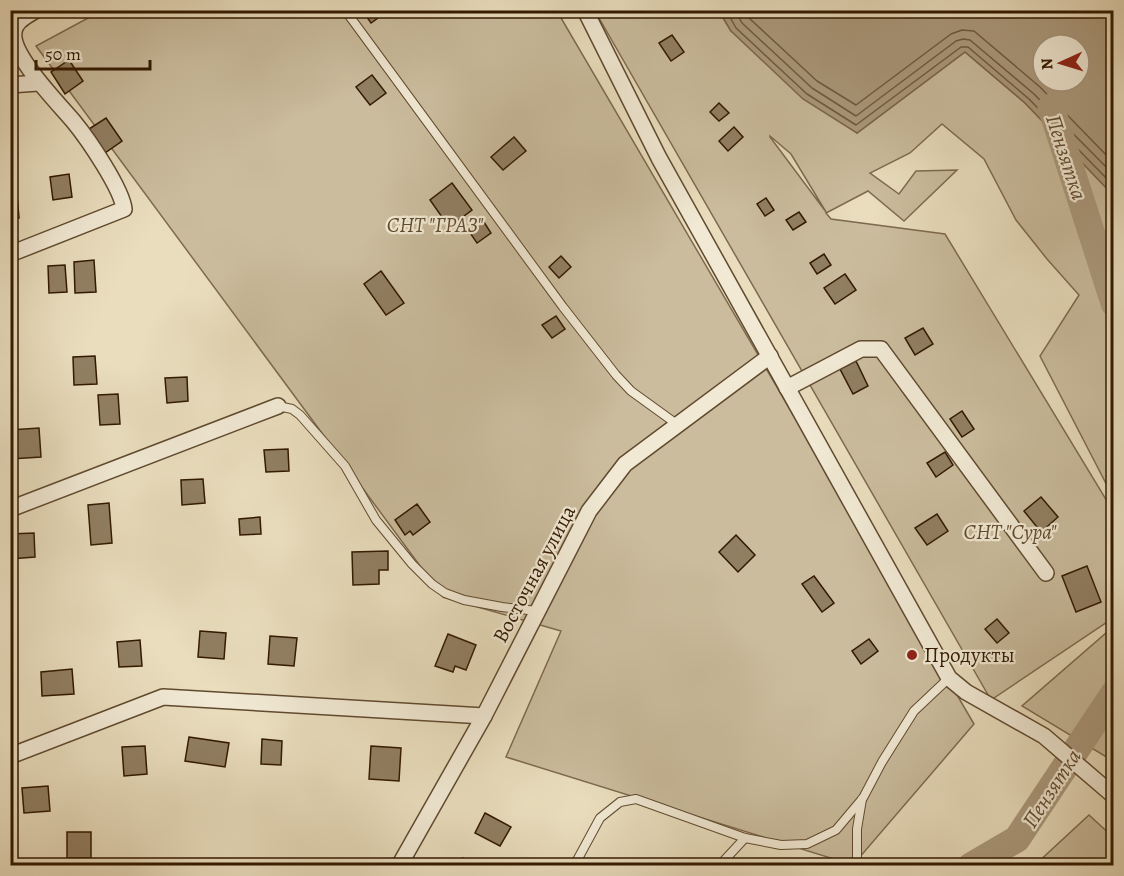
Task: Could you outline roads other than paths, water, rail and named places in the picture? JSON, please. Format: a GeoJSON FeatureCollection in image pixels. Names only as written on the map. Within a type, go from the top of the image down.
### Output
{"type":"FeatureCollection","features":[{"type":"Feature","properties":{"kind":"street"},"geometry":{"type":"LineString","coordinates":[[10,254],[124,209],[117,187],[75,123],[38,83],[14,41],[14,30],[19,21],[36,10]]}},
{"type":"Feature","properties":{"kind":"street"},"geometry":{"type":"LineString","coordinates":[[585,10],[659,158],[949,678],[966,692],[1044,736],[1100,782],[1113,796]]}},
{"type":"Feature","properties":{"kind":"street"},"geometry":{"type":"LineString","coordinates":[[10,85],[38,83]]}},
{"type":"Feature","properties":{"kind":"street"},"geometry":{"type":"LineString","coordinates":[[787,388],[861,350],[881,349],[1046,573]]}},
{"type":"Feature","properties":{"kind":"street","name":"Восточная улица"},"geometry":{"type":"LineString","coordinates":[[399,866],[484,716],[589,511],[625,464],[770,356]]}},
{"type":"Feature","properties":{"kind":"street"},"geometry":{"type":"LineString","coordinates":[[10,509],[278,406]]}},
{"type":"Feature","properties":{"kind":"street"},"geometry":{"type":"LineString","coordinates":[[10,756],[163,697],[484,716]]}},
{"type":"Feature","properties":{"kind":"lane"},"geometry":{"type":"LineString","coordinates":[[345,10],[563,307],[616,375],[631,392],[678,425]]}},
{"type":"Feature","properties":{"kind":"lane"},"geometry":{"type":"LineString","coordinates":[[278,406],[291,409],[300,415],[345,466],[376,520],[412,564],[432,584],[445,593],[464,600],[537,611]]}},
{"type":"Feature","properties":{"kind":"lane"},"geometry":{"type":"LineString","coordinates":[[574,866],[600,818],[620,802],[636,799],[745,838],[781,845],[807,844],[836,830],[863,798],[882,762],[914,711],[949,678]]}},
{"type":"Feature","properties":{"kind":"lane"},"geometry":{"type":"LineString","coordinates":[[857,866],[857,829],[863,798]]}},
{"type":"Feature","properties":{"kind":"lane"},"geometry":{"type":"LineString","coordinates":[[719,866],[745,838]]}},
{"type":"Feature","properties":{"kind":"water"},"geometry":{"type":"Polygon","coordinates":[[[719,11],[1113,11],[1113,195],[1025,103],[965,52],[857,133],[803,99],[731,31],[719,11]]]}},
{"type":"Feature","properties":{"kind":"waterway","name":"Пензятка"},"geometry":{"type":"LineString","coordinates":[[1051,107],[1114,303]]}},
{"type":"Feature","properties":{"kind":"waterway","name":"Пензятка"},"geometry":{"type":"LineString","coordinates":[[971,866],[1017,839],[1114,693]]}},
{"type":"Feature","properties":{"kind":"place","name":"Продукты"},"geometry":{"type":"Point","coordinates":[912,655]}},
{"type":"Feature","properties":{"kind":"park label","name":"СНТ \"ГРАЗ\""},"geometry":{"type":"Point","coordinates":[435,225]}},
{"type":"Feature","properties":{"kind":"park label","name":"СНТ \"Сура\""},"geometry":{"type":"Point","coordinates":[1010,532]}}]}
